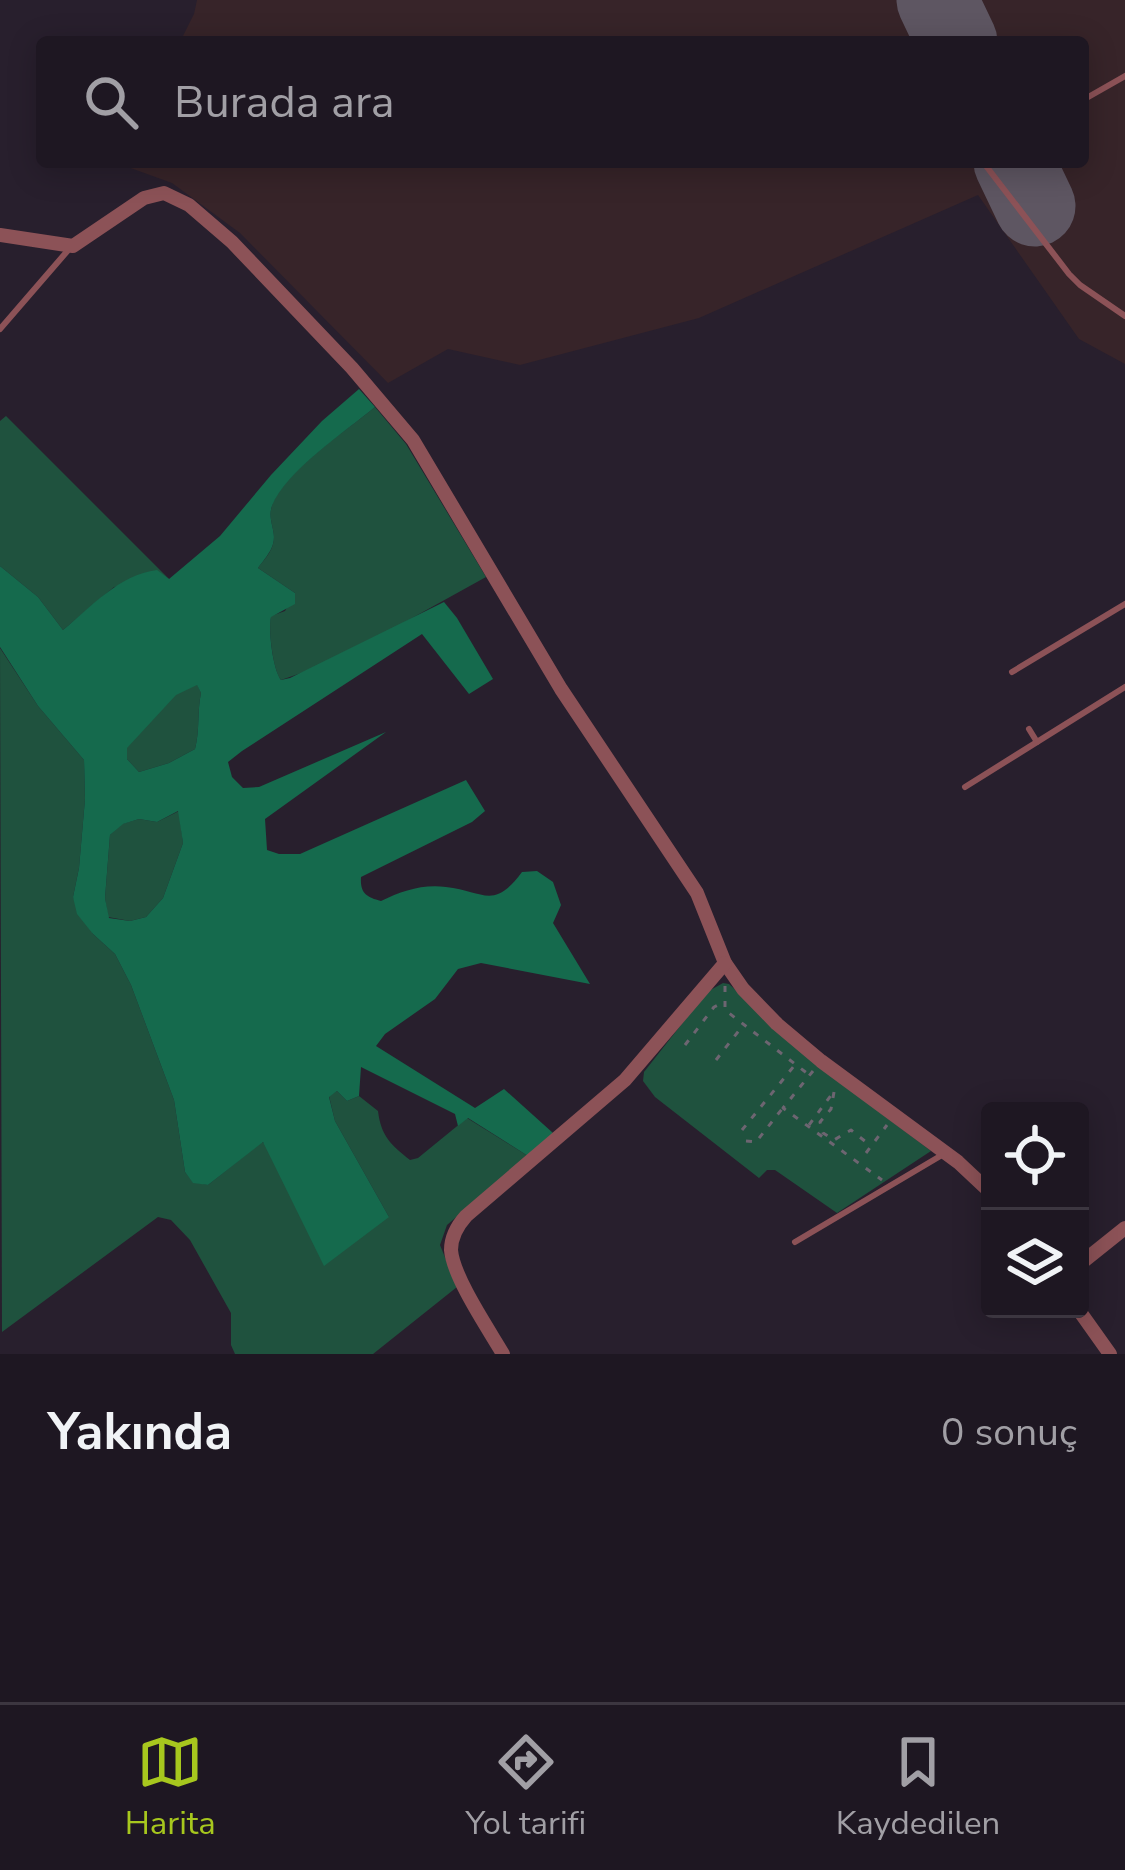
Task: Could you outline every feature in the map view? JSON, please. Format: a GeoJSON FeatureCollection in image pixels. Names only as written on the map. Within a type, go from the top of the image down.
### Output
{"type":"FeatureCollection","features":[{"type":"Feature","properties":{"kind":"street"},"geometry":{"type":"LineString","coordinates":[[0,235],[73,245],[144,198],[164,193],[189,205],[232,242],[352,368],[412,440],[561,689],[697,893],[734,978],[763,1011],[821,1061],[981,1184]]}},
{"type":"Feature","properties":{"kind":"street"},"geometry":{"type":"LineString","coordinates":[[502,1353],[460,1277],[451,1248],[455,1232],[466,1216],[625,1080],[725,963]]}},
{"type":"Feature","properties":{"kind":"street"},"geometry":{"type":"LineString","coordinates":[[1089,1257],[1125,1228]]}},
{"type":"Feature","properties":{"kind":"street"},"geometry":{"type":"LineString","coordinates":[[1084,1318],[1110,1354]]}},
{"type":"Feature","properties":{"kind":"lane"},"geometry":{"type":"LineString","coordinates":[[1089,97],[1125,76]]}},
{"type":"Feature","properties":{"kind":"lane"},"geometry":{"type":"LineString","coordinates":[[988,168],[1069,274],[1125,316]]}},
{"type":"Feature","properties":{"kind":"lane"},"geometry":{"type":"LineString","coordinates":[[0,329],[73,245]]}},
{"type":"Feature","properties":{"kind":"lane"},"geometry":{"type":"LineString","coordinates":[[1012,672],[1125,604]]}},
{"type":"Feature","properties":{"kind":"lane"},"geometry":{"type":"LineString","coordinates":[[965,787],[1125,687]]}},
{"type":"Feature","properties":{"kind":"lane"},"geometry":{"type":"LineString","coordinates":[[1029,729],[1037,742]]}},
{"type":"Feature","properties":{"kind":"lane"},"geometry":{"type":"LineString","coordinates":[[795,1242],[945,1153]]}},
{"type":"Feature","properties":{"kind":"path"},"geometry":{"type":"LineString","coordinates":[[725,963],[725,1010]]}},
{"type":"Feature","properties":{"kind":"path"},"geometry":{"type":"LineString","coordinates":[[685,1045],[714,1007],[720,1006],[810,1075]]}},
{"type":"Feature","properties":{"kind":"path"},"geometry":{"type":"LineString","coordinates":[[716,1060],[744,1024]]}},
{"type":"Feature","properties":{"kind":"path"},"geometry":{"type":"LineString","coordinates":[[746,1141],[756,1142],[821,1061]]}},
{"type":"Feature","properties":{"kind":"path"},"geometry":{"type":"LineString","coordinates":[[742,1130],[795,1064]]}},
{"type":"Feature","properties":{"kind":"path"},"geometry":{"type":"LineString","coordinates":[[808,1126],[834,1092],[831,1109],[820,1122],[825,1137],[839,1139],[851,1130],[872,1146]]}},
{"type":"Feature","properties":{"kind":"path"},"geometry":{"type":"LineString","coordinates":[[783,1108],[889,1184]]}},
{"type":"Feature","properties":{"kind":"path"},"geometry":{"type":"LineString","coordinates":[[866,1153],[894,1115]]}},
{"type":"Feature","properties":{"kind":"shaded area"},"geometry":{"type":"Polygon","coordinates":[[[197,0],[1125,0],[1125,364],[1079,339],[978,195],[699,318],[520,365],[448,349],[388,383],[240,233],[172,183],[131,168],[1089,168],[1089,36],[183,36],[197,0]]]}},
{"type":"Feature","properties":{"kind":"green space"},"geometry":{"type":"Polygon","coordinates":[[[359,389],[375,407],[303,466],[272,506],[273,544],[258,568],[295,593],[295,604],[271,617],[272,650],[281,680],[444,602],[493,679],[469,694],[422,634],[242,751],[228,762],[232,777],[243,788],[259,787],[386,732],[265,819],[267,850],[300,854],[466,780],[485,811],[472,822],[361,877],[363,891],[381,901],[429,887],[487,896],[503,891],[522,872],[537,871],[553,882],[561,905],[553,923],[590,984],[481,963],[458,969],[435,999],[385,1034],[376,1046],[475,1108],[504,1089],[553,1133],[528,1156],[468,1118],[458,1126],[455,1114],[361,1067],[359,1096],[347,1101],[337,1091],[329,1097],[335,1121],[389,1217],[324,1266],[263,1142],[208,1185],[193,1183],[185,1172],[174,1100],[131,985],[115,954],[77,914],[73,897],[85,799],[84,760],[38,706],[0,647],[0,566],[38,597],[63,630],[130,578],[157,570],[169,579],[220,536],[322,421],[359,389]],[[197,685],[176,695],[127,748],[127,759],[139,772],[195,749],[201,693],[197,685]],[[178,811],[157,822],[139,819],[123,824],[110,835],[105,898],[109,918],[146,917],[163,898],[183,843],[178,811]]]}},
{"type":"Feature","properties":{"kind":"green space"},"geometry":{"type":"Polygon","coordinates":[[[375,407],[406,444],[486,577],[403,623],[281,680],[272,649],[271,616],[285,611],[295,593],[258,568],[273,544],[272,506],[302,466],[375,407]]]}},
{"type":"Feature","properties":{"kind":"green space"},"geometry":{"type":"Polygon","coordinates":[[[6,416],[169,579],[114,587],[63,630],[38,597],[0,566],[0,421],[6,416]]]}},
{"type":"Feature","properties":{"kind":"green space"},"geometry":{"type":"Polygon","coordinates":[[[0,648],[38,706],[84,760],[85,799],[73,897],[93,934],[115,954],[131,985],[174,1100],[185,1172],[193,1182],[208,1185],[262,1142],[389,1217],[335,1121],[329,1096],[337,1091],[347,1101],[359,1096],[378,1111],[388,1139],[410,1160],[467,1118],[528,1156],[447,1225],[440,1245],[457,1287],[373,1354],[235,1354],[231,1313],[190,1240],[171,1220],[158,1217],[2,1332],[0,648]]]}},
{"type":"Feature","properties":{"kind":"green space"},"geometry":{"type":"Polygon","coordinates":[[[197,684],[201,693],[195,749],[139,772],[127,759],[126,748],[176,694],[197,684]]]}},
{"type":"Feature","properties":{"kind":"green space"},"geometry":{"type":"Polygon","coordinates":[[[179,811],[183,843],[163,898],[146,917],[130,921],[108,917],[110,835],[122,824],[139,819],[157,822],[179,811]]]}},
{"type":"Feature","properties":{"kind":"green space"},"geometry":{"type":"Polygon","coordinates":[[[723,983],[822,1069],[931,1151],[837,1213],[775,1170],[759,1178],[655,1097],[643,1081],[644,1072],[707,992],[723,983]]]}},
{"type":"Feature","properties":{"kind":"runway"},"geometry":{"type":"LineString","coordinates":[[937,0],[954,36]]}},
{"type":"Feature","properties":{"kind":"runway"},"geometry":{"type":"LineString","coordinates":[[1017,168],[1035,206]]}}]}
